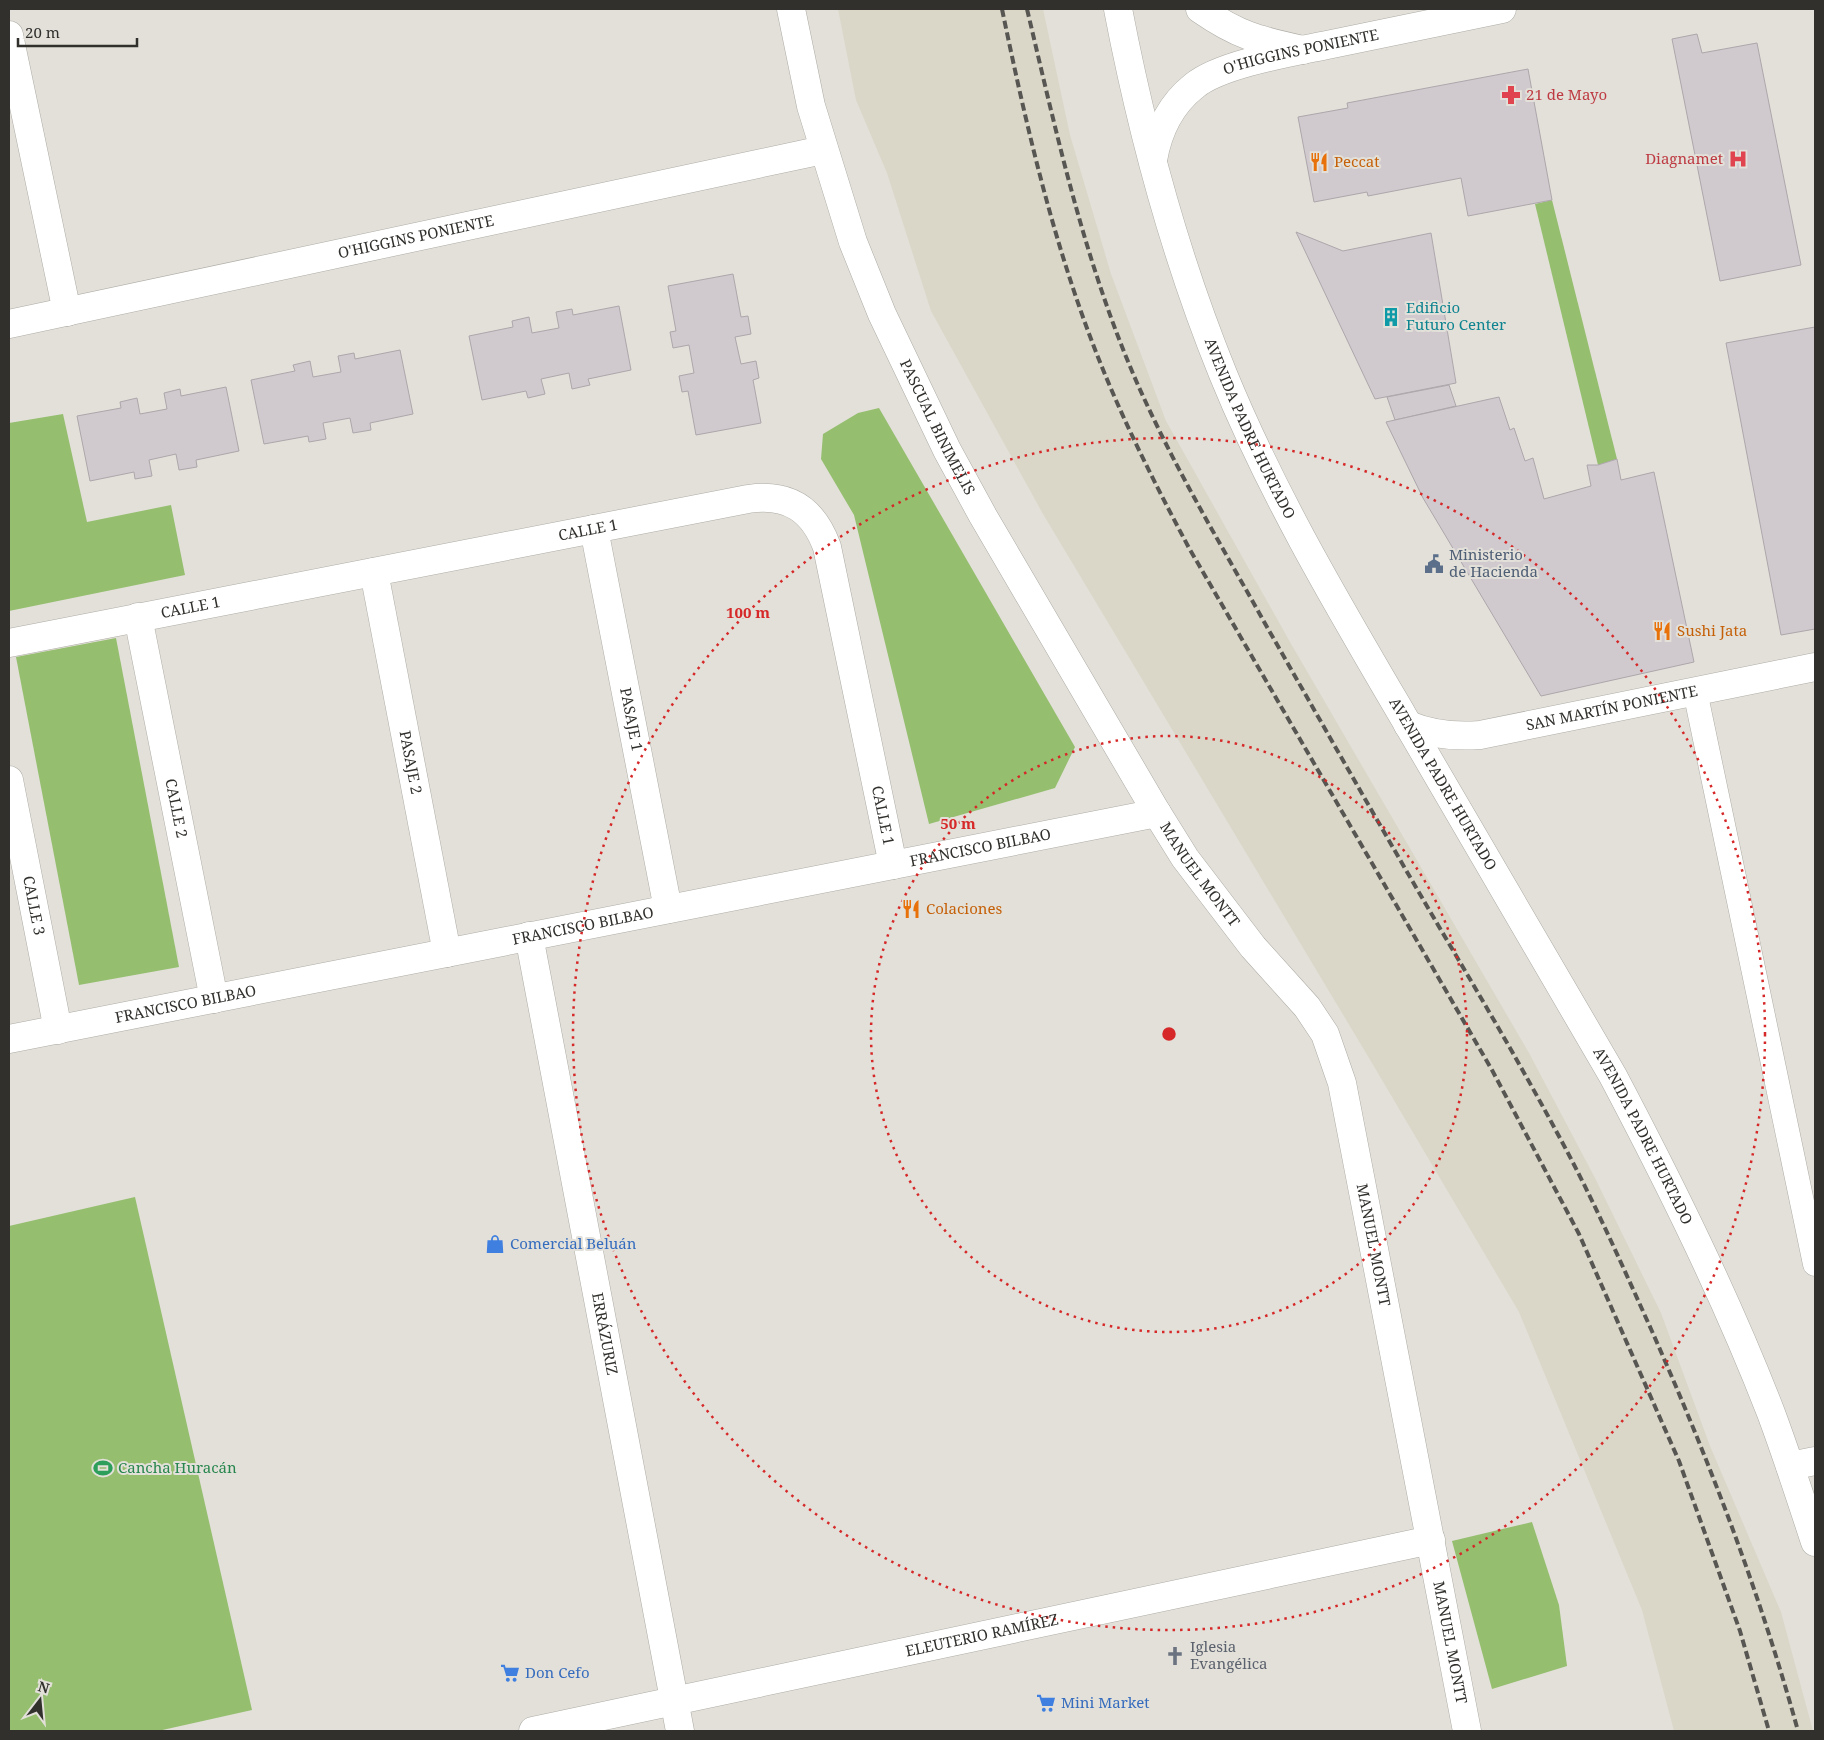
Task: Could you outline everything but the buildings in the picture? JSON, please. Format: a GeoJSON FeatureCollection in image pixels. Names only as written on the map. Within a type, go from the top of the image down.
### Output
{"type":"FeatureCollection","features":[{"type":"Feature","properties":{"kind":"street","name":"PASCUAL BINIMELIS"},"geometry":{"type":"LineString","coordinates":[[791,9],[811,106],[823,150],[853,242],[882,314],[917,391],[982,516],[1157,813]]}},
{"type":"Feature","properties":{"kind":"street","name":"AVENIDA PADRE HURTADO"},"geometry":{"type":"LineString","coordinates":[[1118,9],[1152,164],[1197,307],[1244,423],[1321,576],[1632,1111],[1722,1298],[1770,1412],[1803,1464],[1815,1542]]}},
{"type":"Feature","properties":{"kind":"street"},"geometry":{"type":"LineString","coordinates":[[1200,9],[1230,29],[1254,40],[1303,50]]}},
{"type":"Feature","properties":{"kind":"street","name":"O'HIGGINS PONIENTE"},"geometry":{"type":"LineString","coordinates":[[1152,164],[1160,129],[1179,100],[1204,79],[1256,61],[1502,9]]}},
{"type":"Feature","properties":{"kind":"street"},"geometry":{"type":"LineString","coordinates":[[9,35],[67,312]]}},
{"type":"Feature","properties":{"kind":"street","name":"O'HIGGINS PONIENTE"},"geometry":{"type":"LineString","coordinates":[[9,324],[823,150]]}},
{"type":"Feature","properties":{"kind":"street","name":"CALLE 1"},"geometry":{"type":"LineString","coordinates":[[9,642],[765,496],[791,503],[812,517],[821,531],[827,547],[893,865]]}},
{"type":"Feature","properties":{"kind":"street","name":"PASAJE 1"},"geometry":{"type":"LineString","coordinates":[[594,529],[668,909]]}},
{"type":"Feature","properties":{"kind":"street","name":"PASAJE 2"},"geometry":{"type":"LineString","coordinates":[[374,572],[447,953]]}},
{"type":"Feature","properties":{"kind":"street","name":"CALLE 2"},"geometry":{"type":"LineString","coordinates":[[138,618],[214,999]]}},
{"type":"Feature","properties":{"kind":"street","name":"SAN MARTÍN PONIENTE"},"geometry":{"type":"LineString","coordinates":[[1408,725],[1439,735],[1456,737],[1480,735],[1815,667]]}},
{"type":"Feature","properties":{"kind":"street","name":"CALLE 3"},"geometry":{"type":"LineString","coordinates":[[9,780],[58,1030]]}},
{"type":"Feature","properties":{"kind":"street","name":"FRANCISCO BILBAO"},"geometry":{"type":"LineString","coordinates":[[9,1039],[1157,813]]}},
{"type":"Feature","properties":{"kind":"street","name":"MANUEL MONTT"},"geometry":{"type":"LineString","coordinates":[[1157,813],[1185,858],[1267,963],[1306,1007],[1325,1034],[1333,1052],[1342,1083],[1467,1731]]}},
{"type":"Feature","properties":{"kind":"street","name":"ERRÁZURIZ"},"geometry":{"type":"LineString","coordinates":[[529,936],[680,1731]]}},
{"type":"Feature","properties":{"kind":"street","name":"ELEUTERIO RAMÍREZ"},"geometry":{"type":"LineString","coordinates":[[533,1731],[1431,1540]]}},
{"type":"Feature","properties":{"kind":"lane"},"geometry":{"type":"LineString","coordinates":[[1694,691],[1815,1264]]}},
{"type":"Feature","properties":{"kind":"shaded area"},"geometry":{"type":"Polygon","coordinates":[[[838,9],[1043,9],[1070,135],[1111,274],[1166,421],[1290,642],[1529,1053],[1595,1178],[1661,1313],[1710,1446],[1781,1612],[1813,1731],[1674,1731],[1642,1610],[1519,1312],[1043,514],[931,311],[887,173],[856,100],[838,9]]]}},
{"type":"Feature","properties":{"kind":"green space"},"geometry":{"type":"Polygon","coordinates":[[[1552,200],[1617,459],[1598,465],[1535,204],[1552,200]]]}},
{"type":"Feature","properties":{"kind":"green space"},"geometry":{"type":"Polygon","coordinates":[[[879,408],[1075,747],[1055,788],[929,824],[854,515],[821,459],[823,434],[858,413],[879,408]]]}},
{"type":"Feature","properties":{"kind":"green space"},"geometry":{"type":"Polygon","coordinates":[[[63,414],[87,522],[171,505],[185,575],[9,611],[9,423],[63,414]]]}},
{"type":"Feature","properties":{"kind":"green space"},"geometry":{"type":"Polygon","coordinates":[[[116,638],[179,967],[79,985],[16,657],[116,638]]]}},
{"type":"Feature","properties":{"kind":"green space","name":"Cancha Huracán"},"geometry":{"type":"Polygon","coordinates":[[[135,1197],[252,1710],[158,1731],[9,1731],[9,1226],[135,1197]]]}},
{"type":"Feature","properties":{"kind":"green space"},"geometry":{"type":"Polygon","coordinates":[[[1532,1522],[1559,1605],[1567,1666],[1492,1689],[1452,1541],[1532,1522]]]}},
{"type":"Feature","properties":{"kind":"railway"},"geometry":{"type":"LineString","coordinates":[[1002,9],[1031,140],[1054,226],[1096,352],[1128,427],[1151,476],[1189,548],[1492,1070],[1579,1234],[1679,1461],[1740,1631],[1769,1731]]}},
{"type":"Feature","properties":{"kind":"railway"},"geometry":{"type":"LineString","coordinates":[[1027,9],[1064,162],[1092,263],[1128,361],[1149,409],[1206,519],[1373,814],[1516,1059],[1585,1186],[1651,1329],[1713,1477],[1767,1628],[1798,1731]]}},
{"type":"Feature","properties":{"kind":"place","name":"21 de Mayo"},"geometry":{"type":"Point","coordinates":[1511,95]}},
{"type":"Feature","properties":{"kind":"place","name":"Diagnamet"},"geometry":{"type":"Point","coordinates":[1738,159]}},
{"type":"Feature","properties":{"kind":"place","name":"Peccat"},"geometry":{"type":"Point","coordinates":[1319,162]}},
{"type":"Feature","properties":{"kind":"place","name":"Edificio Futuro Center"},"geometry":{"type":"Point","coordinates":[1391,317]}},
{"type":"Feature","properties":{"kind":"place","name":"Ministerio de Hacienda"},"geometry":{"type":"Point","coordinates":[1434,564]}},
{"type":"Feature","properties":{"kind":"place","name":"Sushi Jata"},"geometry":{"type":"Point","coordinates":[1662,631]}},
{"type":"Feature","properties":{"kind":"place","name":"Colaciones"},"geometry":{"type":"Point","coordinates":[911,909]}},
{"type":"Feature","properties":{"kind":"place","name":"Comercial Beluán"},"geometry":{"type":"Point","coordinates":[495,1244]}},
{"type":"Feature","properties":{"kind":"place","name":"Cancha Huracán"},"geometry":{"type":"Point","coordinates":[103,1468]}},
{"type":"Feature","properties":{"kind":"place","name":"Iglesia Evangélica"},"geometry":{"type":"Point","coordinates":[1175,1656]}},
{"type":"Feature","properties":{"kind":"place","name":"Don Cefo"},"geometry":{"type":"Point","coordinates":[510,1673]}},
{"type":"Feature","properties":{"kind":"place","name":"Mini Market"},"geometry":{"type":"Point","coordinates":[1046,1703]}}]}
